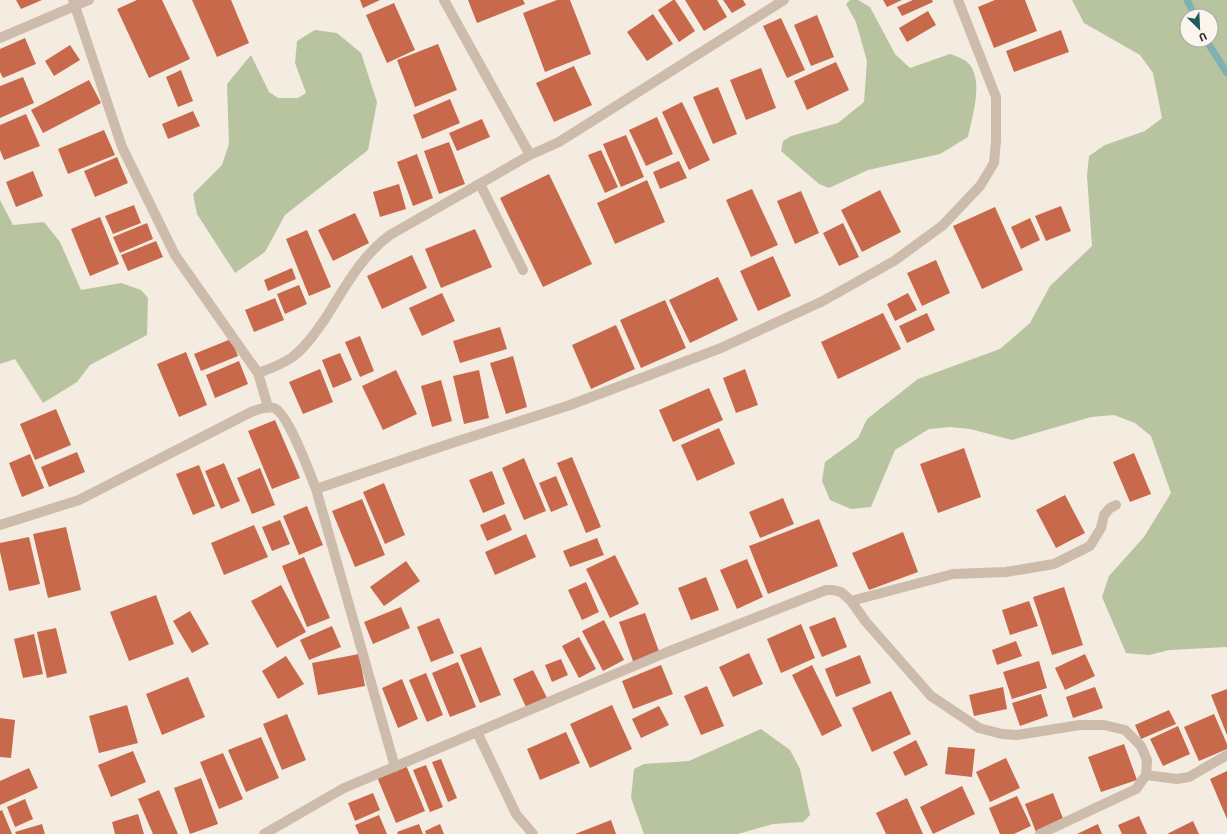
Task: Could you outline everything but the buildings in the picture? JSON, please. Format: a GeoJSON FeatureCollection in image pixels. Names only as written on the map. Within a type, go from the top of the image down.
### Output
{"type":"FeatureCollection","features":[{"type":"Feature","properties":{"kind":"street"},"geometry":{"type":"LineString","coordinates":[[0,38],[74,3],[89,0]]}},
{"type":"Feature","properties":{"kind":"street"},"geometry":{"type":"LineString","coordinates":[[444,0],[530,155]]}},
{"type":"Feature","properties":{"kind":"street"},"geometry":{"type":"LineString","coordinates":[[258,373],[279,365],[291,358],[305,345],[317,330],[363,261],[372,249],[380,242],[530,155],[559,142],[784,0]]}},
{"type":"Feature","properties":{"kind":"street"},"geometry":{"type":"LineString","coordinates":[[316,489],[570,405],[721,348],[823,301],[894,261],[942,226],[980,186],[994,163],[996,141],[996,97],[958,0]]}},
{"type":"Feature","properties":{"kind":"street"},"geometry":{"type":"LineString","coordinates":[[74,3],[122,147],[175,255],[258,373],[268,407]]}},
{"type":"Feature","properties":{"kind":"street"},"geometry":{"type":"LineString","coordinates":[[480,184],[523,270]]}},
{"type":"Feature","properties":{"kind":"street"},"geometry":{"type":"LineString","coordinates":[[0,525],[79,500],[253,411],[268,407],[275,408],[281,412],[296,440],[316,489],[395,767]]}},
{"type":"Feature","properties":{"kind":"street"},"geometry":{"type":"LineString","coordinates":[[851,601],[953,574],[1006,572],[1054,564],[1090,546],[1101,528],[1104,515],[1110,508],[1116,505]]}},
{"type":"Feature","properties":{"kind":"street"},"geometry":{"type":"LineString","coordinates":[[264,834],[344,788],[665,653],[826,590],[841,592],[851,601],[866,622],[931,696],[979,728],[1002,734],[1017,735],[1080,725],[1104,725],[1125,730],[1141,746],[1147,760],[1146,775],[1136,789],[1040,834]]}},
{"type":"Feature","properties":{"kind":"street"},"geometry":{"type":"LineString","coordinates":[[477,732],[516,814],[533,834]]}},
{"type":"Feature","properties":{"kind":"street"},"geometry":{"type":"LineString","coordinates":[[1146,775],[1177,779],[1189,777],[1227,755]]}},
{"type":"Feature","properties":{"kind":"green space"},"geometry":{"type":"Polygon","coordinates":[[[850,0],[858,0],[870,7],[895,54],[910,68],[950,54],[967,62],[973,71],[976,80],[976,99],[968,137],[940,154],[868,170],[829,188],[819,184],[781,151],[783,141],[791,136],[838,123],[864,102],[867,61],[856,22],[846,4],[850,0]]]}},
{"type":"Feature","properties":{"kind":"green space"},"geometry":{"type":"Polygon","coordinates":[[[1072,0],[1227,0],[1227,647],[1169,650],[1149,655],[1126,653],[1102,597],[1109,576],[1144,537],[1171,493],[1151,436],[1135,423],[1114,415],[1091,417],[1012,440],[970,429],[950,427],[929,429],[895,450],[871,507],[851,509],[830,500],[822,481],[825,462],[858,438],[867,419],[918,379],[1000,349],[1030,323],[1050,286],[1092,246],[1087,176],[1089,156],[1105,145],[1145,131],[1162,118],[1153,73],[1140,55],[1084,23],[1072,0]]]}},
{"type":"Feature","properties":{"kind":"green space"},"geometry":{"type":"Polygon","coordinates":[[[315,30],[337,33],[361,53],[377,102],[368,150],[285,215],[265,252],[235,273],[197,214],[193,194],[222,165],[229,144],[227,84],[251,55],[269,92],[278,98],[298,98],[306,93],[295,63],[297,41],[315,30]]]}},
{"type":"Feature","properties":{"kind":"green space"},"geometry":{"type":"Polygon","coordinates":[[[0,200],[13,225],[44,222],[60,242],[81,290],[121,283],[141,290],[148,298],[147,335],[90,365],[77,382],[43,403],[15,359],[0,364],[0,200]]]}},
{"type":"Feature","properties":{"kind":"green space"},"geometry":{"type":"Polygon","coordinates":[[[761,729],[790,750],[800,769],[810,815],[803,822],[773,824],[738,834],[644,834],[631,798],[634,769],[644,764],[689,761],[761,729]]]}},
{"type":"Feature","properties":{"kind":"waterway"},"geometry":{"type":"LineString","coordinates":[[1187,0],[1191,8]]}},
{"type":"Feature","properties":{"kind":"waterway"},"geometry":{"type":"LineString","coordinates":[[1211,48],[1227,73]]}}]}
